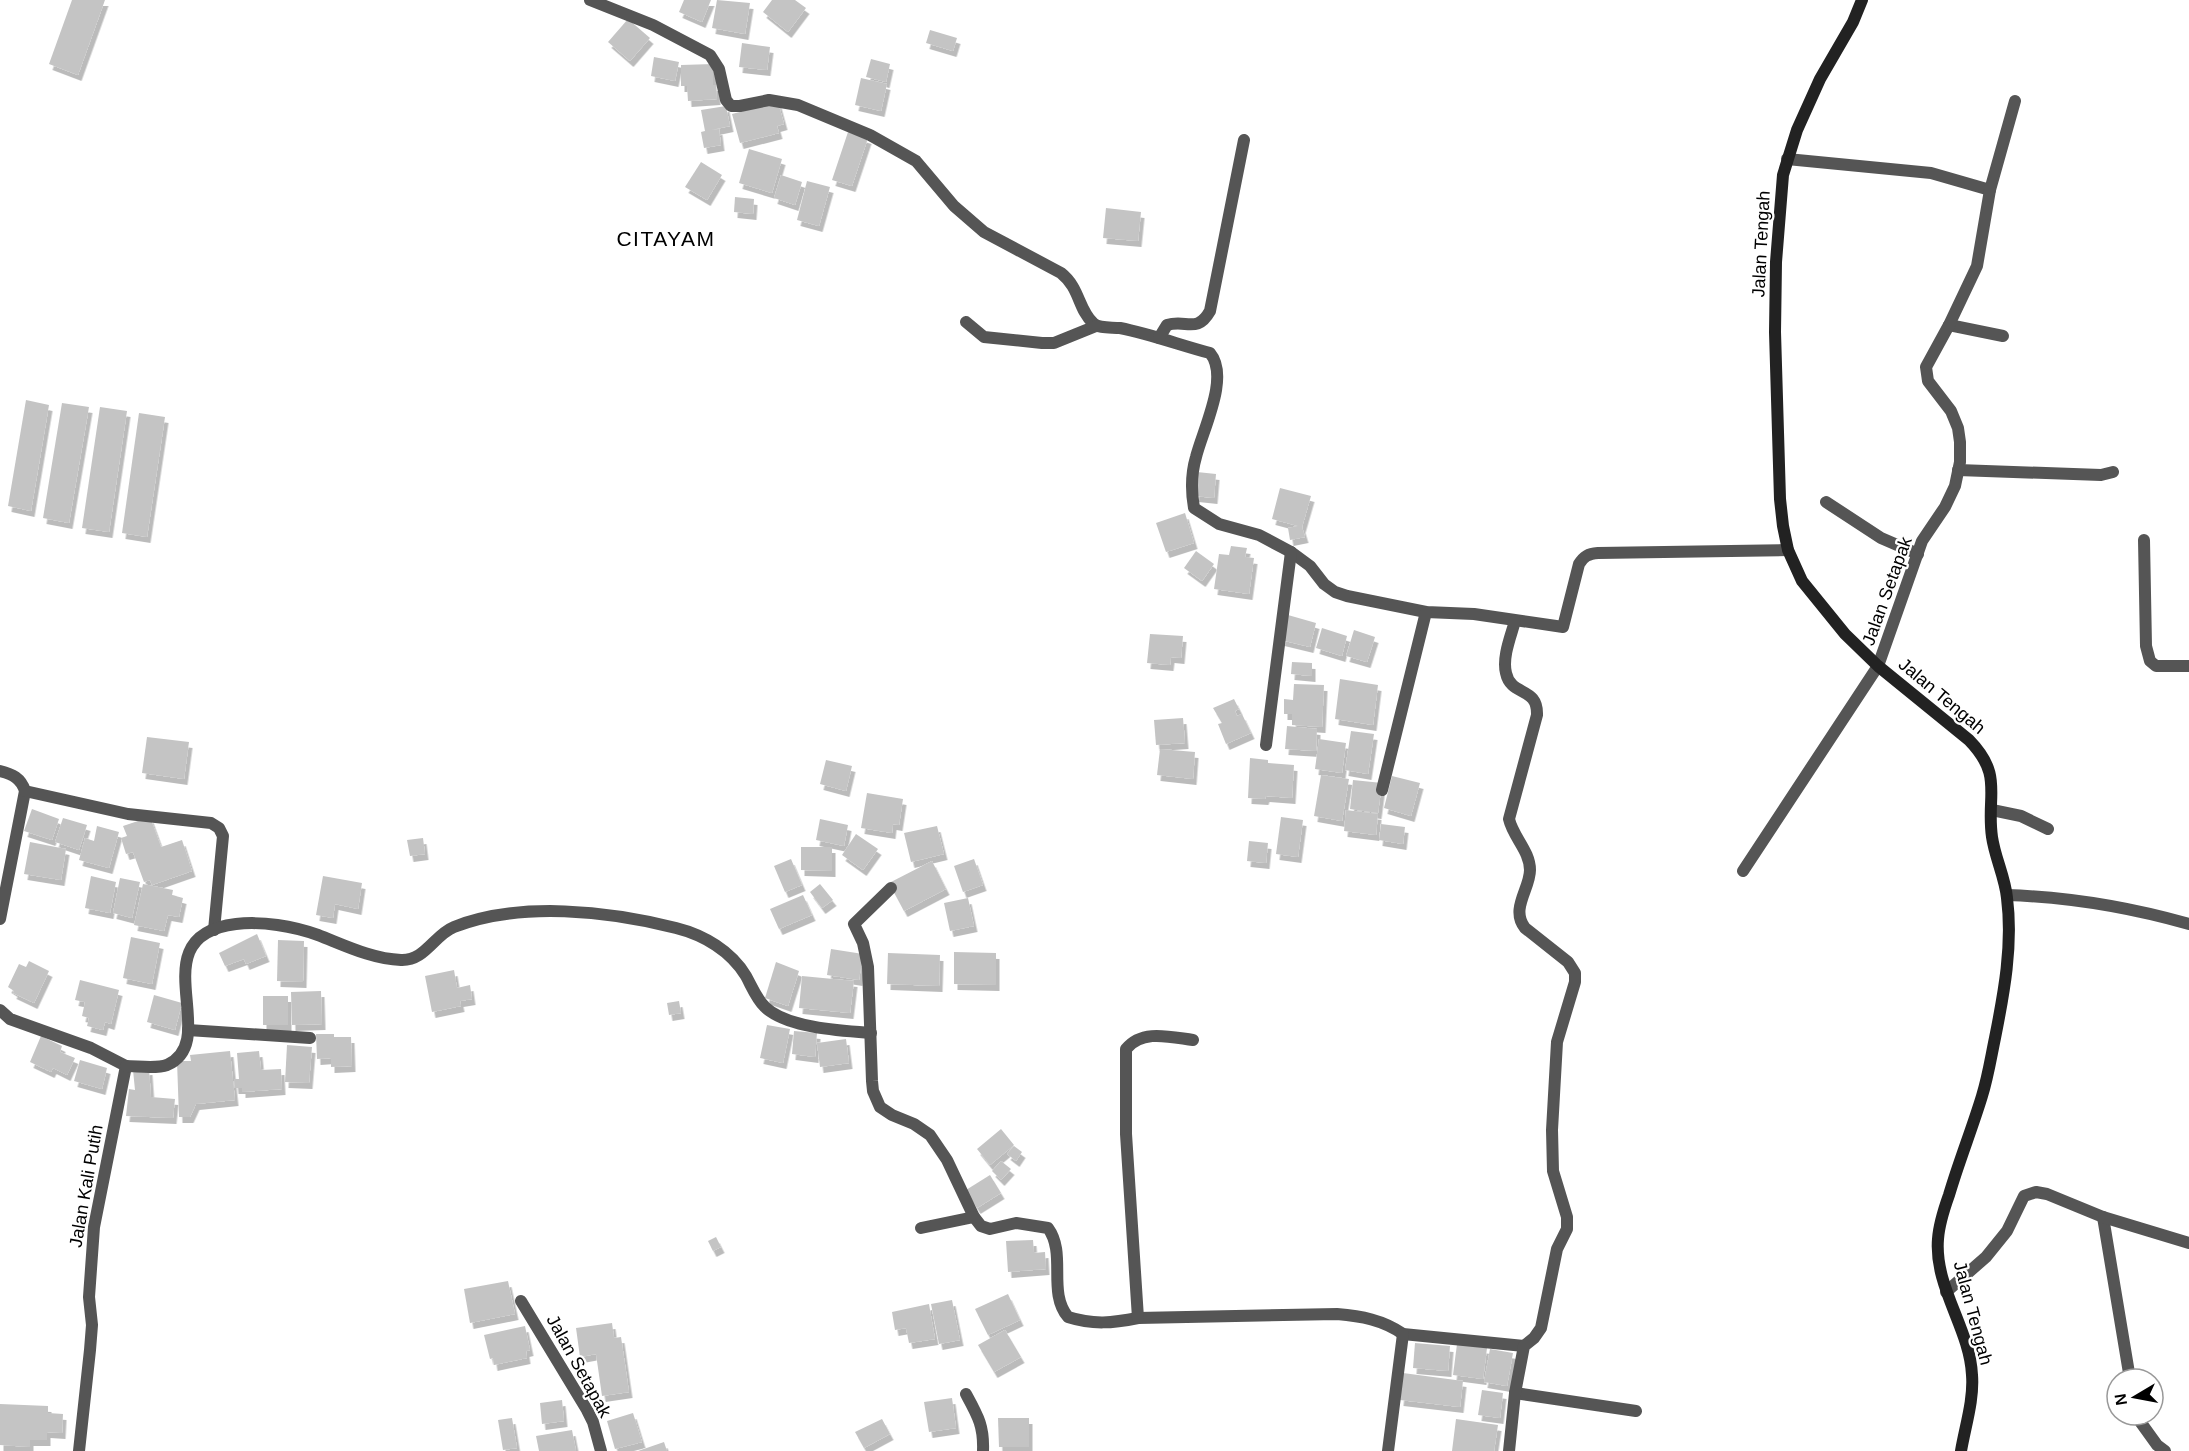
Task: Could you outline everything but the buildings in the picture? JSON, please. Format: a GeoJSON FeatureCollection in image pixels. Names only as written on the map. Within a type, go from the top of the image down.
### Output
{"type":"FeatureCollection","features":[{"type":"Feature","properties":{"kind":"main road","name":"Jalan Tengah"},"geometry":{"type":"LineString","coordinates":[[1862,0],[1853,22],[1820,79],[1797,130],[1783,175],[1776,262],[1775,332],[1780,499],[1788,550],[1802,581],[1815,599],[1845,634],[1878,666],[1980,751],[1988,764],[1992,781],[1991,833],[1994,852],[2007,895],[2008,956],[2003,994],[1983,1093],[1941,1218],[1938,1240],[1946,1292],[1962,1337],[1972,1375],[1961,1451]]}},
{"type":"Feature","properties":{"kind":"street"},"geometry":{"type":"LineString","coordinates":[[590,0],[653,25],[710,55],[719,69],[726,100],[731,106],[769,100],[798,105],[870,135],[916,161],[954,206],[984,232],[1070,280],[1086,316],[1096,326]]}},
{"type":"Feature","properties":{"kind":"street","name":"Jalan Setapak"},"geometry":{"type":"LineString","coordinates":[[1743,871],[1878,666],[1922,541],[1945,507],[1955,486],[1960,442],[1958,428],[1951,411],[1929,381],[1926,373],[1927,362],[1949,325],[1977,266],[1990,190],[2015,101]]}},
{"type":"Feature","properties":{"kind":"street"},"geometry":{"type":"LineString","coordinates":[[1159,338],[1167,325],[1195,324],[1203,320],[1210,310],[1244,140]]}},
{"type":"Feature","properties":{"kind":"street"},"geometry":{"type":"LineString","coordinates":[[1788,159],[1931,173],[1990,190]]}},
{"type":"Feature","properties":{"kind":"street"},"geometry":{"type":"LineString","coordinates":[[966,322],[984,337],[1042,343],[1053,343],[1096,326],[1118,328],[1210,353],[1217,366],[1216,387],[1210,414],[1195,458],[1191,491],[1194,508],[1219,524],[1259,535],[1302,558],[1324,584],[1335,592],[1373,603],[1426,612],[1474,614],[1563,627],[1579,564],[1584,556],[1589,554],[1788,550]]}},
{"type":"Feature","properties":{"kind":"street"},"geometry":{"type":"LineString","coordinates":[[1949,325],[2003,336]]}},
{"type":"Feature","properties":{"kind":"street"},"geometry":{"type":"LineString","coordinates":[[1958,470],[2101,475],[2113,472]]}},
{"type":"Feature","properties":{"kind":"street"},"geometry":{"type":"LineString","coordinates":[[1826,502],[1881,538],[1918,554]]}},
{"type":"Feature","properties":{"kind":"street"},"geometry":{"type":"LineString","coordinates":[[2144,540],[2146,646],[2150,661],[2156,666],[2189,666]]}},
{"type":"Feature","properties":{"kind":"street"},"geometry":{"type":"LineString","coordinates":[[1266,745],[1291,552]]}},
{"type":"Feature","properties":{"kind":"street"},"geometry":{"type":"LineString","coordinates":[[1382,790],[1426,612]]}},
{"type":"Feature","properties":{"kind":"street"},"geometry":{"type":"LineString","coordinates":[[1509,1451],[1515,1393],[1524,1346],[1541,1328],[1557,1249],[1567,1229],[1567,1217],[1553,1171],[1551,1130],[1557,1042],[1575,982],[1575,973],[1568,962],[1525,928],[1520,920],[1520,905],[1530,873],[1529,859],[1514,834],[1509,819],[1537,716],[1537,706],[1534,698],[1515,688],[1506,672],[1508,647],[1515,621]]}},
{"type":"Feature","properties":{"kind":"street"},"geometry":{"type":"LineString","coordinates":[[0,771],[12,774],[23,784],[25,791],[0,919]]}},
{"type":"Feature","properties":{"kind":"street"},"geometry":{"type":"LineString","coordinates":[[25,791],[128,814],[211,823],[219,828],[223,836],[214,930]]}},
{"type":"Feature","properties":{"kind":"street"},"geometry":{"type":"LineString","coordinates":[[1992,810],[2021,816],[2048,830]]}},
{"type":"Feature","properties":{"kind":"street"},"geometry":{"type":"LineString","coordinates":[[891,888],[854,924],[866,954],[873,1091],[880,1107],[892,1115],[915,1124],[930,1135],[947,1160],[974,1217],[981,1226],[990,1229],[1016,1223],[1048,1228],[1055,1238],[1058,1252],[1059,1304],[1068,1317],[1093,1324],[1109,1324],[1138,1318],[1337,1314],[1357,1316],[1388,1324],[1403,1334],[1524,1346]]}},
{"type":"Feature","properties":{"kind":"street"},"geometry":{"type":"LineString","coordinates":[[2007,895],[2046,896],[2139,910],[2189,924]]}},
{"type":"Feature","properties":{"kind":"street"},"geometry":{"type":"LineString","coordinates":[[0,1010],[10,1019],[91,1048],[126,1066],[164,1066],[180,1056],[186,1044],[188,1030],[184,970],[188,953],[198,939],[214,930],[236,924],[269,924],[314,934],[371,955],[404,960],[421,955],[452,928],[498,915],[543,911],[631,919],[676,928],[718,946],[732,956],[756,996],[767,1009],[779,1016],[824,1029],[871,1034]]}},
{"type":"Feature","properties":{"kind":"street"},"geometry":{"type":"LineString","coordinates":[[188,1030],[310,1038]]}},
{"type":"Feature","properties":{"kind":"street"},"geometry":{"type":"LineString","coordinates":[[1138,1318],[1126,1134],[1126,1049],[1130,1043],[1148,1035],[1193,1040]]}},
{"type":"Feature","properties":{"kind":"street","name":"Jalan Kali Putih"},"geometry":{"type":"LineString","coordinates":[[79,1451],[91,1341],[89,1297],[94,1227],[126,1066]]}},
{"type":"Feature","properties":{"kind":"street"},"geometry":{"type":"LineString","coordinates":[[1946,1292],[1986,1257],[2007,1231],[2024,1197],[2029,1193],[2047,1194],[2103,1217],[2189,1243]]}},
{"type":"Feature","properties":{"kind":"street"},"geometry":{"type":"LineString","coordinates":[[921,1228],[974,1217]]}},
{"type":"Feature","properties":{"kind":"street"},"geometry":{"type":"LineString","coordinates":[[2103,1217],[2128,1367]]}},
{"type":"Feature","properties":{"kind":"street","name":"Jalan Setapak"},"geometry":{"type":"LineString","coordinates":[[521,1301],[587,1410],[593,1422],[601,1451]]}},
{"type":"Feature","properties":{"kind":"street"},"geometry":{"type":"LineString","coordinates":[[1388,1451],[1403,1334]]}},
{"type":"Feature","properties":{"kind":"street"},"geometry":{"type":"LineString","coordinates":[[1515,1393],[1636,1412]]}},
{"type":"Feature","properties":{"kind":"street"},"geometry":{"type":"LineString","coordinates":[[966,1394],[980,1420],[984,1433],[983,1451]]}},
{"type":"Feature","properties":{"kind":"street"},"geometry":{"type":"LineString","coordinates":[[2144,1427],[2165,1451]]}},
{"type":"Feature","properties":{"kind":"district","name":"CITAYAM"},"geometry":{"type":"Point","coordinates":[666,238]}}]}
